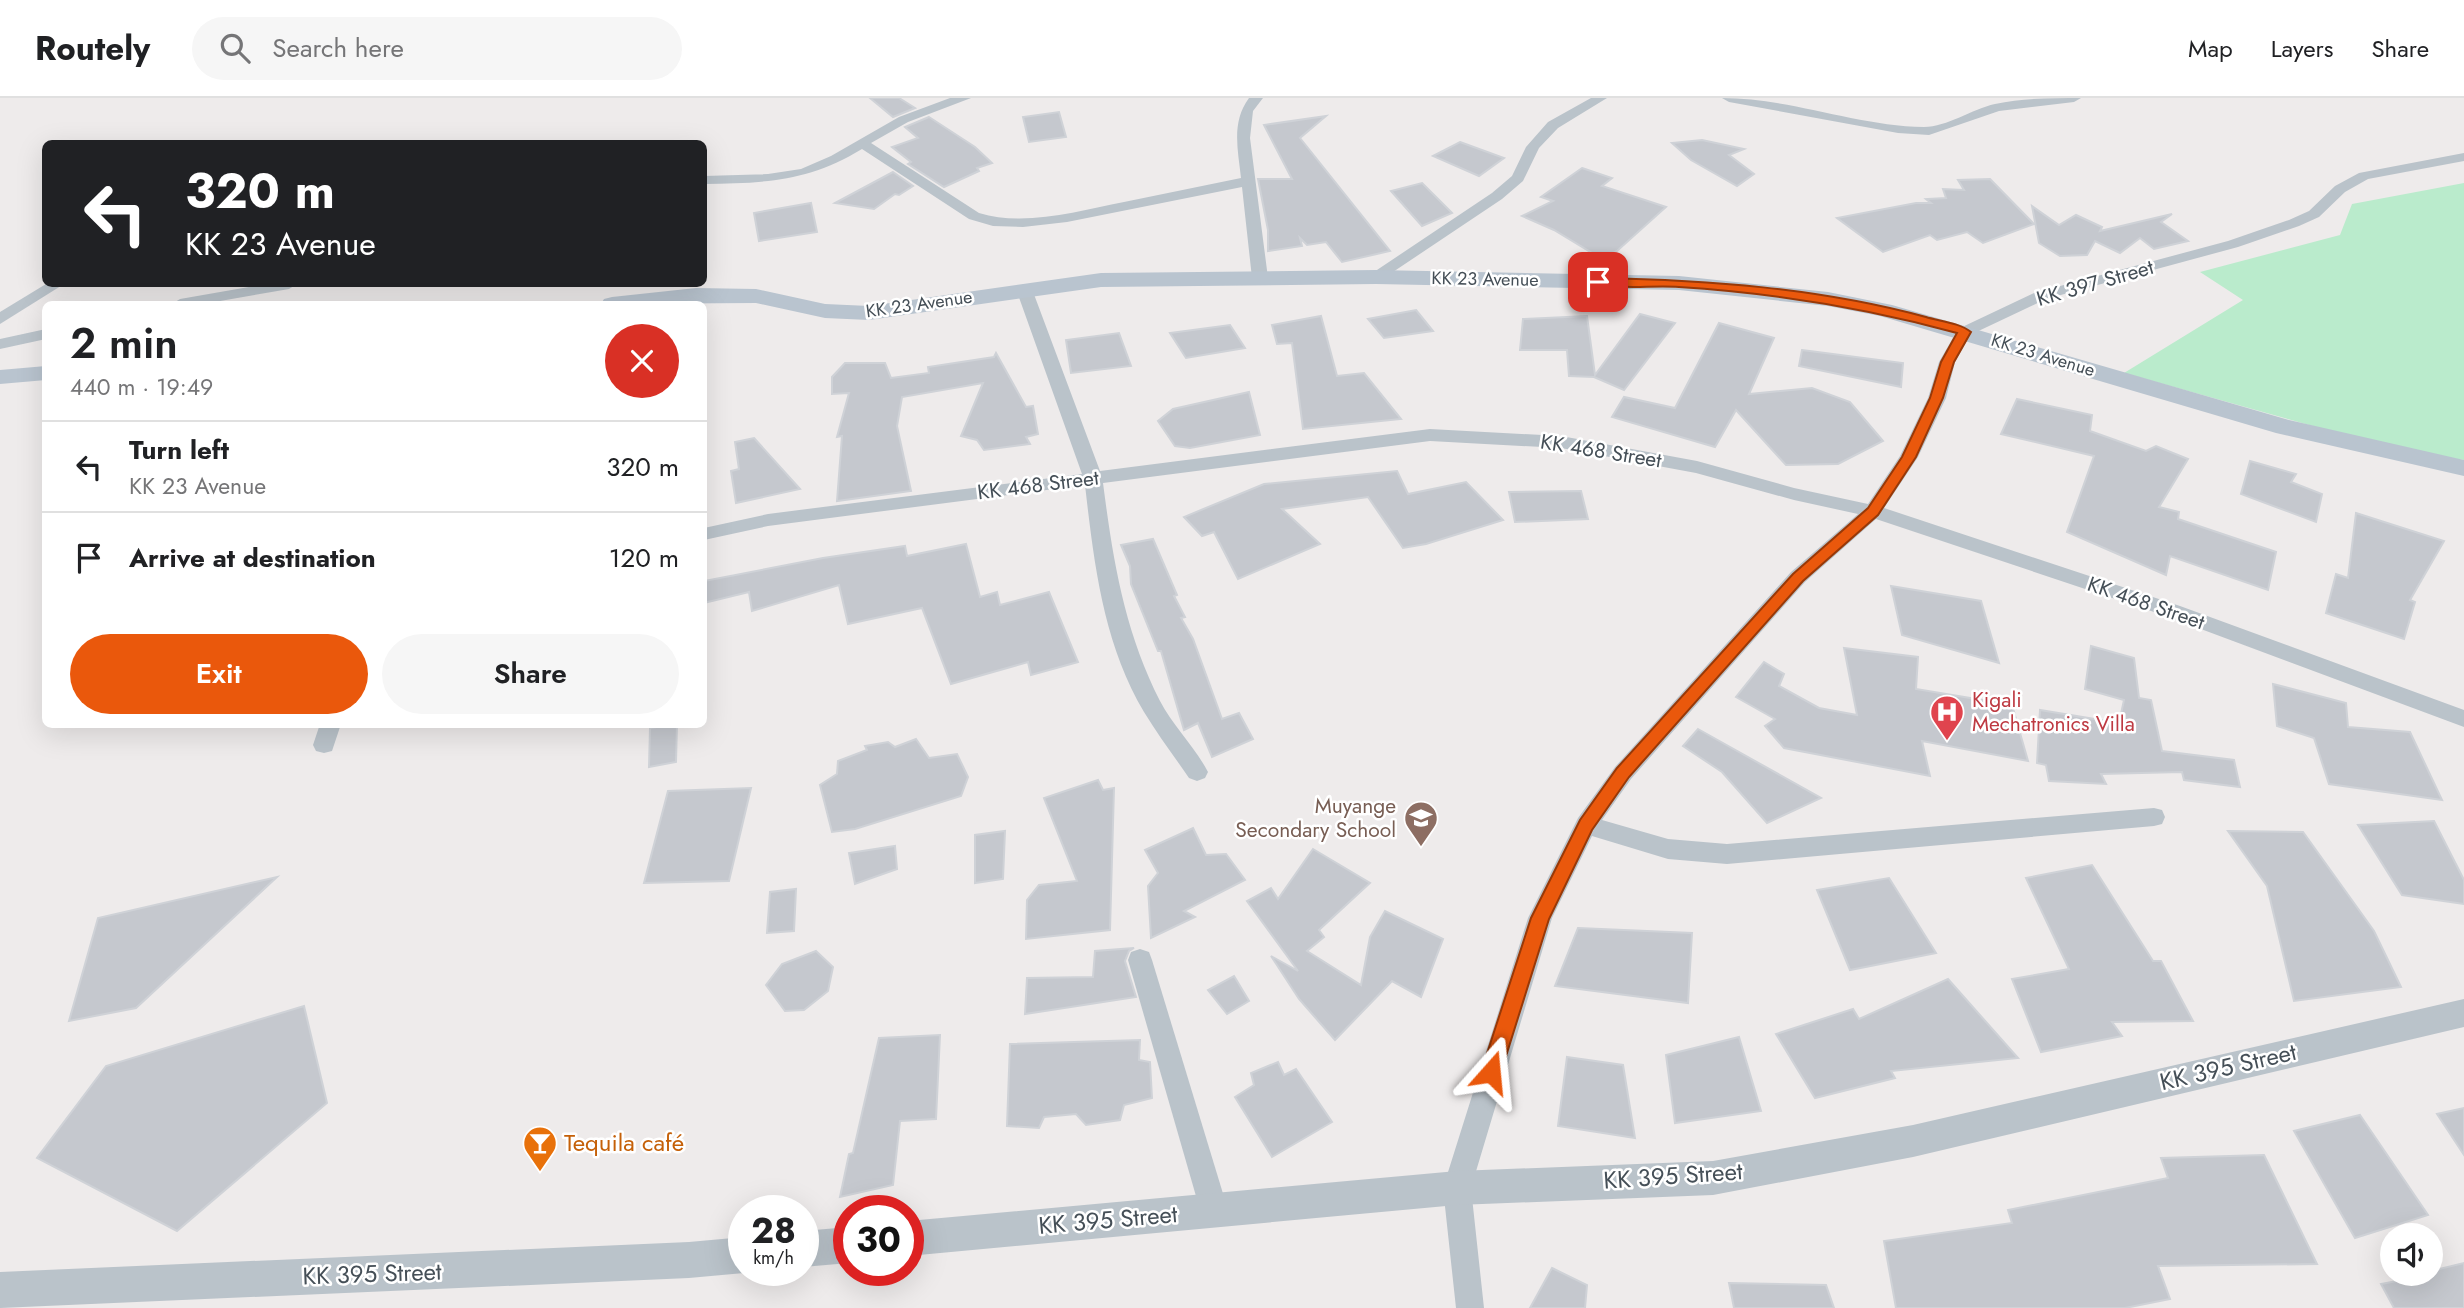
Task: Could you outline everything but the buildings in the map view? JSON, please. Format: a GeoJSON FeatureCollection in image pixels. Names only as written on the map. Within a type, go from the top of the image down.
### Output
{"type":"FeatureCollection","features":[{"type":"Feature","properties":{"kind":"main road","name":"KK 23 Avenue"},"geometry":{"type":"LineString","coordinates":[[640,301],[696,295],[756,296],[825,311],[869,313],[1101,280],[1376,277],[1679,283],[1828,299],[1884,310],[2286,427],[2464,468]]}},
{"type":"Feature","properties":{"kind":"main road"},"geometry":{"type":"LineString","coordinates":[[0,376],[42,373]]}},
{"type":"Feature","properties":{"kind":"street"},"geometry":{"type":"LineString","coordinates":[[707,180],[785,177],[806,172],[921,112],[964,98]]}},
{"type":"Feature","properties":{"kind":"street"},"geometry":{"type":"LineString","coordinates":[[1256,98],[1246,111],[1243,138],[1260,278]]}},
{"type":"Feature","properties":{"kind":"street"},"geometry":{"type":"LineString","coordinates":[[1376,277],[1497,196],[1518,178],[1533,147],[1553,125],[1600,98]]}},
{"type":"Feature","properties":{"kind":"street"},"geometry":{"type":"LineString","coordinates":[[1730,98],[1898,129],[1929,131],[1997,107],[2074,98]]}},
{"type":"Feature","properties":{"kind":"street"},"geometry":{"type":"LineString","coordinates":[[861,143],[974,216],[993,222],[1023,223],[1067,218],[1249,181]]}},
{"type":"Feature","properties":{"kind":"street","name":"KK 397 Street"},"geometry":{"type":"LineString","coordinates":[[1965,332],[2040,296],[2233,244],[2294,223],[2314,214],[2340,189],[2364,176],[2464,157]]}},
{"type":"Feature","properties":{"kind":"street"},"geometry":{"type":"LineString","coordinates":[[0,318],[51,287]]}},
{"type":"Feature","properties":{"kind":"street"},"geometry":{"type":"LineString","coordinates":[[191,301],[237,288]]}},
{"type":"Feature","properties":{"kind":"street"},"geometry":{"type":"LineString","coordinates":[[1024,289],[1093,478],[1104,565],[1122,643],[1152,707],[1197,772]]}},
{"type":"Feature","properties":{"kind":"street"},"geometry":{"type":"LineString","coordinates":[[1470,1308],[1457,1188],[1540,918],[1586,825],[1623,773],[1790,586],[1873,512],[1909,457],[1937,398],[1947,362],[1965,332]]}},
{"type":"Feature","properties":{"kind":"street"},"geometry":{"type":"LineString","coordinates":[[0,344],[42,335]]}},
{"type":"Feature","properties":{"kind":"street","name":"KK 468 Street"},"geometry":{"type":"LineString","coordinates":[[707,533],[768,520],[1430,435],[1561,442],[1698,467],[1794,494],[1873,512],[2173,611],[2464,719]]}},
{"type":"Feature","properties":{"kind":"street"},"geometry":{"type":"LineString","coordinates":[[1586,825],[1668,849],[1727,854],[2154,817]]}},
{"type":"Feature","properties":{"kind":"street"},"geometry":{"type":"LineString","coordinates":[[1140,960],[1214,1210]]}},
{"type":"Feature","properties":{"kind":"street","name":"KK 395 Street"},"geometry":{"type":"LineString","coordinates":[[924,1237],[1457,1188],[1713,1178],[1913,1141],[2464,1013]]}},
{"type":"Feature","properties":{"kind":"street","name":"KK 395 Street"},"geometry":{"type":"LineString","coordinates":[[0,1290],[728,1256]]}},
{"type":"Feature","properties":{"kind":"green space"},"geometry":{"type":"Polygon","coordinates":[[[2464,183],[2464,460],[2398,450],[2124,373],[2243,300],[2200,272],[2340,235],[2352,204],[2464,183]]]}},
{"type":"Feature","properties":{"kind":"place","name":"Kigali Mechatronics Villa"},"geometry":{"type":"Point","coordinates":[1947,742]}},
{"type":"Feature","properties":{"kind":"place","name":"Muyange Secondary School"},"geometry":{"type":"Point","coordinates":[1421,848]}},
{"type":"Feature","properties":{"kind":"place","name":"Tequila café"},"geometry":{"type":"Point","coordinates":[540,1173]}},
{"type":"Feature","properties":{"kind":"route"},"geometry":{"type":"LineString","coordinates":[[1491,1072],[1540,918],[1586,825],[1623,773],[1741,640],[1798,578],[1873,512],[1909,457],[1937,398],[1947,362],[1965,332],[1884,310],[1828,299],[1679,283],[1598,282]]}}]}
